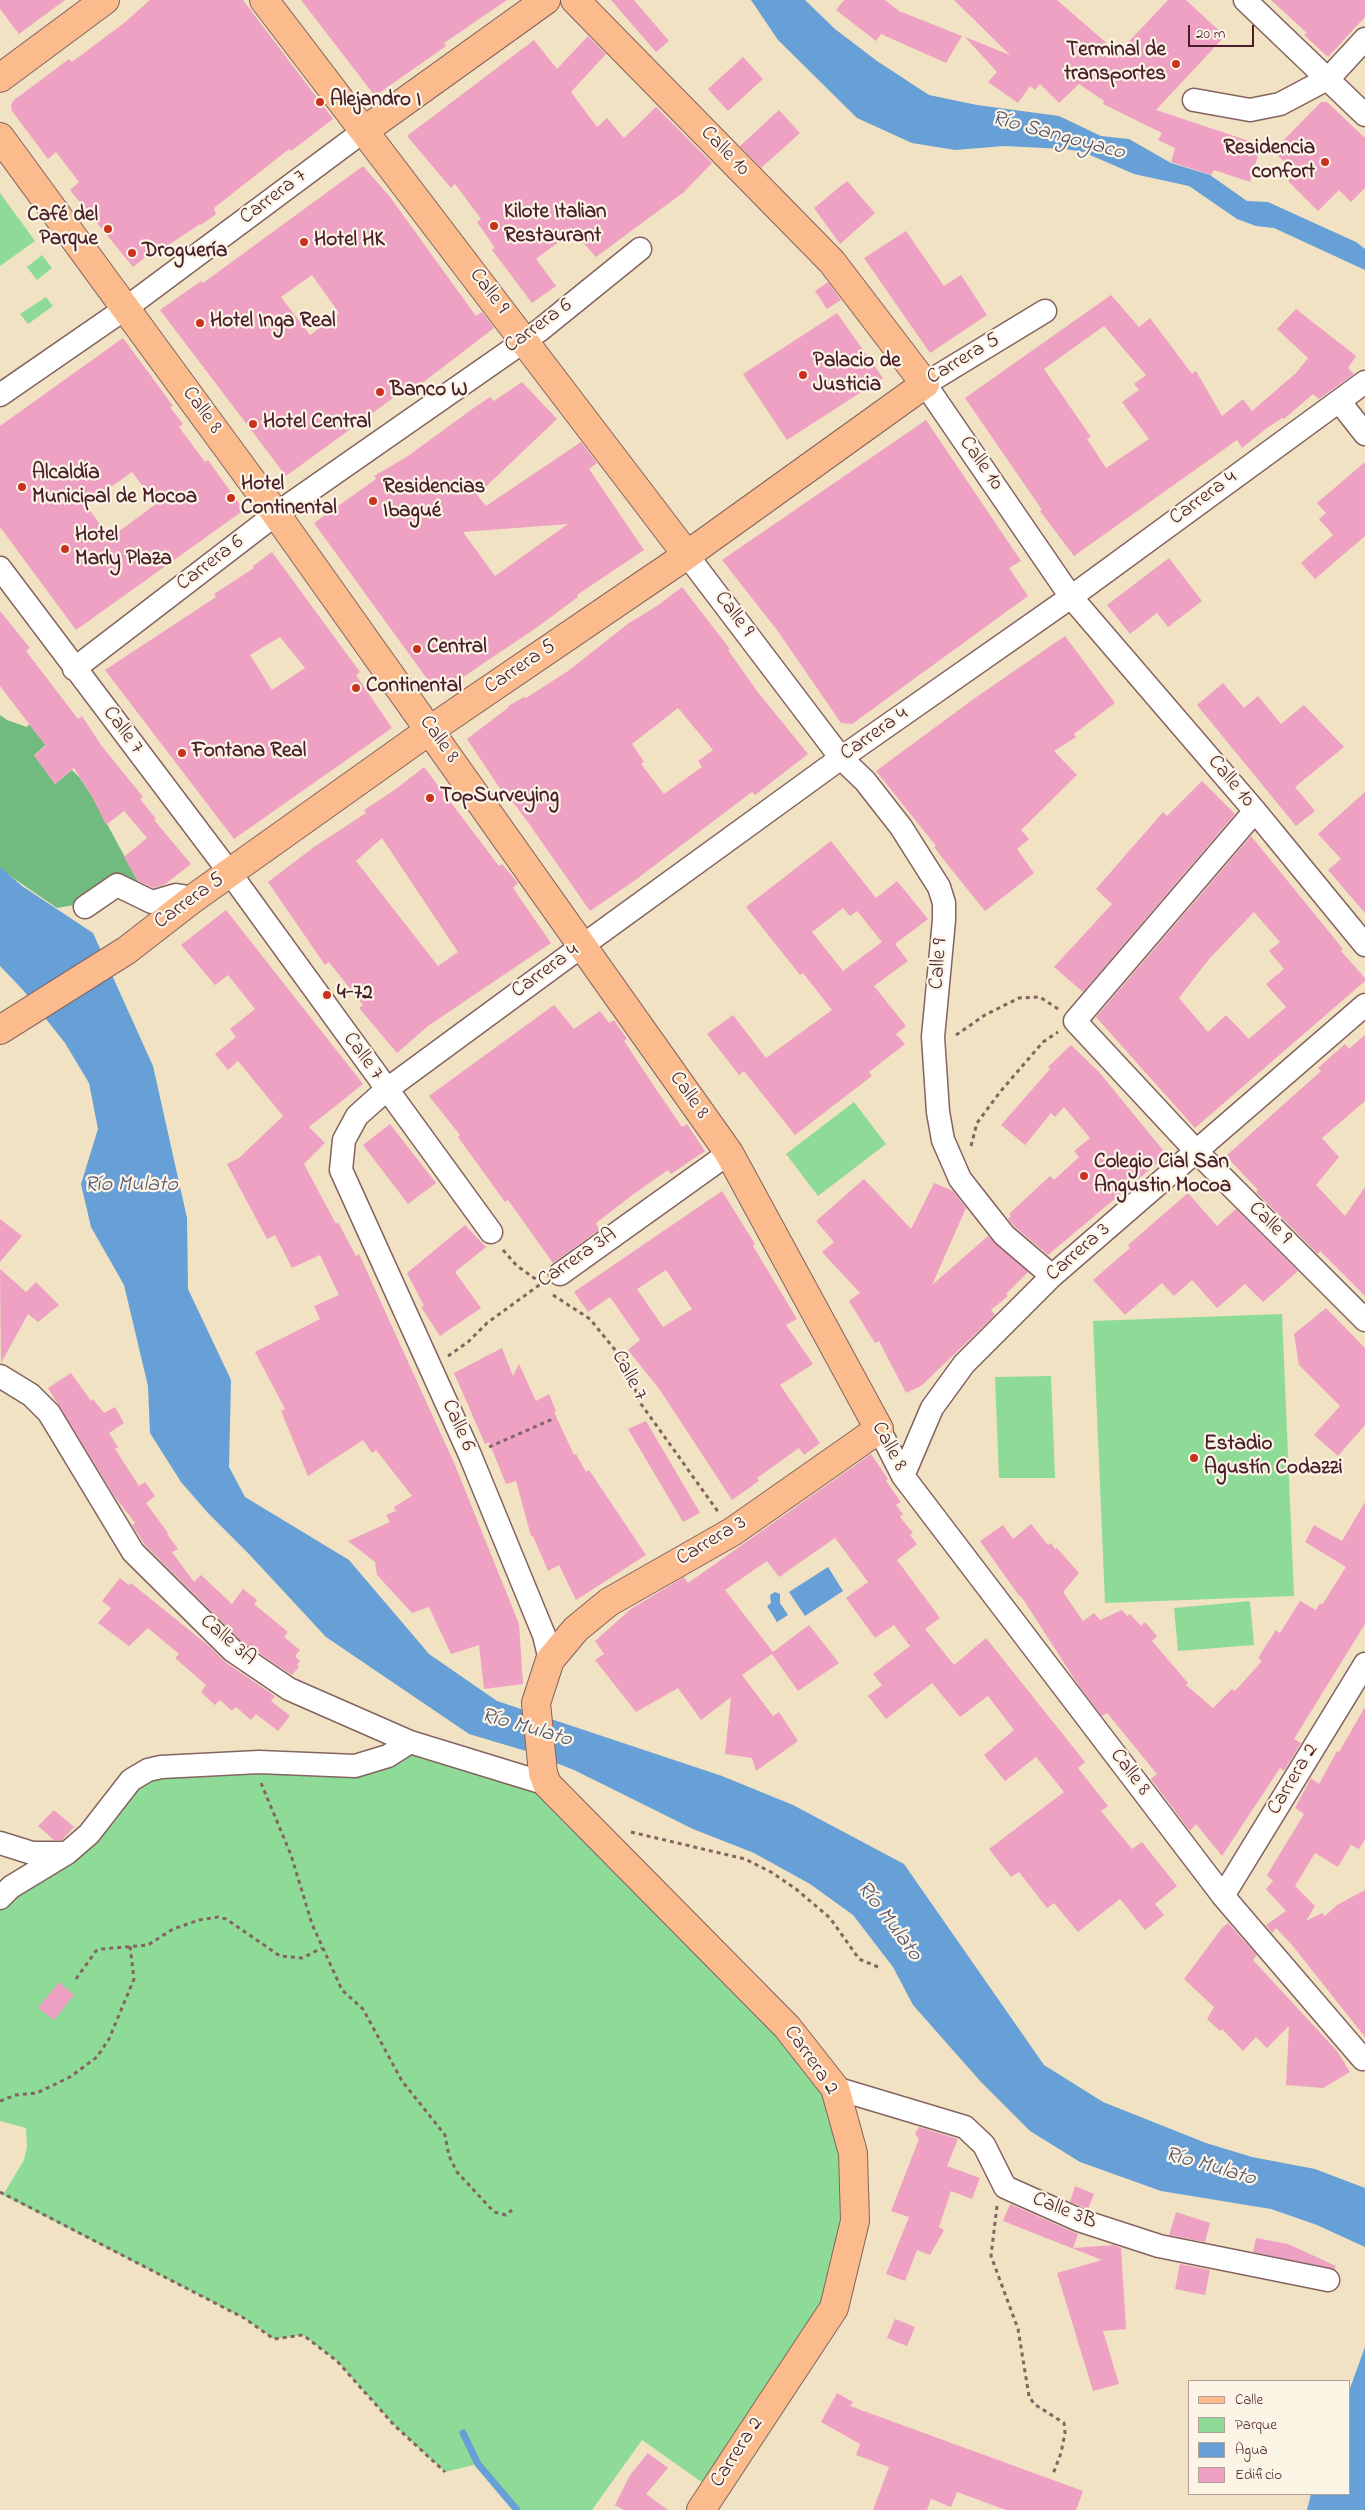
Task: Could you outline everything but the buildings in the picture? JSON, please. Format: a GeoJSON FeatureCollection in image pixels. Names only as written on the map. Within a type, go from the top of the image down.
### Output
{"type":"FeatureCollection","features":[{"type":"Feature","properties":{"kind":"main road"},"geometry":{"type":"LineString","coordinates":[[0,78],[105,0]]}},
{"type":"Feature","properties":{"kind":"main road","name":"Calle 9"},"geometry":{"type":"LineString","coordinates":[[264,0],[365,130],[687,555]]}},
{"type":"Feature","properties":{"kind":"main road","name":"Carrera 7"},"geometry":{"type":"LineString","coordinates":[[365,130],[546,0]]}},
{"type":"Feature","properties":{"kind":"main road","name":"Calle 10"},"geometry":{"type":"LineString","coordinates":[[575,0],[832,262],[925,384]]}},
{"type":"Feature","properties":{"kind":"main road","name":"Calle 8"},"geometry":{"type":"LineString","coordinates":[[0,137],[276,514],[729,1154],[879,1429]]}},
{"type":"Feature","properties":{"kind":"main road","name":"Carrera 5"},"geometry":{"type":"LineString","coordinates":[[0,1030],[126,950],[194,898],[430,730],[687,555],[925,384]]}},
{"type":"Feature","properties":{"kind":"main road","name":"Carrera 3"},"geometry":{"type":"LineString","coordinates":[[550,1660],[576,1628],[609,1602],[732,1532],[879,1429]]}},
{"type":"Feature","properties":{"kind":"main road"},"geometry":{"type":"LineString","coordinates":[[545,1778],[536,1704],[550,1660]]}},
{"type":"Feature","properties":{"kind":"main road","name":"Carrera 2"},"geometry":{"type":"LineString","coordinates":[[545,1778],[594,1833],[787,2026],[835,2088],[853,2153],[854,2221],[834,2308],[701,2510]]}},
{"type":"Feature","properties":{"kind":"street"},"geometry":{"type":"LineString","coordinates":[[1245,0],[1329,78],[1365,115]]}},
{"type":"Feature","properties":{"kind":"street"},"geometry":{"type":"LineString","coordinates":[[1194,100],[1250,110],[1280,104],[1329,78],[1365,39]]}},
{"type":"Feature","properties":{"kind":"street","name":"Carrera 7"},"geometry":{"type":"LineString","coordinates":[[0,395],[126,308],[365,130]]}},
{"type":"Feature","properties":{"kind":"street","name":"Carrera 6"},"geometry":{"type":"LineString","coordinates":[[74,669],[276,514],[524,340],[640,249]]}},
{"type":"Feature","properties":{"kind":"street","name":"Carrera 5"},"geometry":{"type":"LineString","coordinates":[[925,384],[1045,311]]}},
{"type":"Feature","properties":{"kind":"street","name":"Carrera 4"},"geometry":{"type":"LineString","coordinates":[[386,1090],[841,758],[1071,597],[1365,382]]}},
{"type":"Feature","properties":{"kind":"street","name":"Calle 10"},"geometry":{"type":"LineString","coordinates":[[925,384],[1071,597],[1255,811],[1365,945]]}},
{"type":"Feature","properties":{"kind":"street"},"geometry":{"type":"LineString","coordinates":[[1339,401],[1365,434]]}},
{"type":"Feature","properties":{"kind":"street","name":"Calle 9"},"geometry":{"type":"LineString","coordinates":[[687,555],[841,758],[865,781],[901,827],[939,886],[944,903],[944,920],[933,1037],[938,1112],[943,1140],[960,1179],[1004,1234],[1052,1276]]}},
{"type":"Feature","properties":{"kind":"street","name":"Calle 7"},"geometry":{"type":"LineString","coordinates":[[0,568],[74,669],[230,873],[491,1232]]}},
{"type":"Feature","properties":{"kind":"street"},"geometry":{"type":"LineString","coordinates":[[1075,1021],[1255,811]]}},
{"type":"Feature","properties":{"kind":"street"},"geometry":{"type":"LineString","coordinates":[[85,907],[117,885],[152,902],[176,895],[194,898]]}},
{"type":"Feature","properties":{"kind":"street","name":"Carrera 3"},"geometry":{"type":"LineString","coordinates":[[902,1476],[932,1408],[964,1364],[1052,1276],[1197,1152],[1365,1004]]}},
{"type":"Feature","properties":{"kind":"street","name":"Calle 9"},"geometry":{"type":"LineString","coordinates":[[1075,1021],[1197,1152],[1365,1320]]}},
{"type":"Feature","properties":{"kind":"street","name":"Calle 6"},"geometry":{"type":"LineString","coordinates":[[386,1090],[357,1116],[344,1140],[341,1170],[374,1248],[433,1370],[470,1455],[544,1635],[550,1660]]}},
{"type":"Feature","properties":{"kind":"street","name":"Carrera 3A"},"geometry":{"type":"LineString","coordinates":[[549,1284],[729,1154]]}},
{"type":"Feature","properties":{"kind":"street","name":"Calle 3A"},"geometry":{"type":"LineString","coordinates":[[0,1376],[31,1395],[48,1413],[133,1552],[233,1651],[288,1689],[410,1742],[545,1778]]}},
{"type":"Feature","properties":{"kind":"street","name":"Calle 8"},"geometry":{"type":"LineString","coordinates":[[879,1429],[902,1476],[1223,1896],[1363,2059]]}},
{"type":"Feature","properties":{"kind":"street","name":"Carrera 2"},"geometry":{"type":"LineString","coordinates":[[1223,1896],[1365,1664]]}},
{"type":"Feature","properties":{"kind":"street"},"geometry":{"type":"LineString","coordinates":[[0,1898],[11,1887],[67,1852],[89,1834],[131,1780],[148,1770],[161,1767],[259,1762],[355,1766],[388,1756],[410,1742]]}},
{"type":"Feature","properties":{"kind":"street"},"geometry":{"type":"LineString","coordinates":[[0,1843],[32,1853],[67,1852]]}},
{"type":"Feature","properties":{"kind":"street","name":"Calle 3B"},"geometry":{"type":"LineString","coordinates":[[835,2088],[965,2127],[984,2145],[1005,2187],[1079,2220],[1158,2246],[1328,2280]]}},
{"type":"Feature","properties":{"kind":"path"},"geometry":{"type":"LineString","coordinates":[[933,1037],[944,1042],[985,1015],[1019,998],[1040,997],[1075,1021],[1042,1042],[977,1123],[960,1179]]}},
{"type":"Feature","properties":{"kind":"path","name":"Calle 7"},"geometry":{"type":"LineString","coordinates":[[491,1232],[517,1266],[549,1284],[562,1304],[590,1319],[624,1361],[641,1404],[732,1532]]}},
{"type":"Feature","properties":{"kind":"path","name":"Carrera 3A"},"geometry":{"type":"LineString","coordinates":[[433,1370],[445,1358],[468,1342],[487,1323],[549,1284]]}},
{"type":"Feature","properties":{"kind":"path"},"geometry":{"type":"LineString","coordinates":[[470,1455],[555,1418]]}},
{"type":"Feature","properties":{"kind":"path"},"geometry":{"type":"LineString","coordinates":[[259,1762],[260,1781],[264,1794],[291,1855],[312,1924],[342,1990],[363,2008],[402,2081],[445,2135],[449,2156],[457,2172],[494,2212],[506,2215],[512,2210]]}},
{"type":"Feature","properties":{"kind":"path"},"geometry":{"type":"LineString","coordinates":[[594,1833],[601,1828],[643,1834],[745,1860],[796,1889],[830,1918],[859,1959],[878,1967]]}},
{"type":"Feature","properties":{"kind":"path"},"geometry":{"type":"LineString","coordinates":[[76,1979],[96,1951],[148,1944],[173,1928],[199,1920],[218,1917],[226,1919],[280,1956],[302,1958],[322,1948]]}},
{"type":"Feature","properties":{"kind":"path"},"geometry":{"type":"LineString","coordinates":[[0,2101],[16,2095],[38,2093],[70,2076],[97,2057],[109,2039],[134,1979],[130,1946]]}},
{"type":"Feature","properties":{"kind":"path"},"geometry":{"type":"LineString","coordinates":[[1005,2187],[994,2212],[991,2256],[1018,2329],[1029,2396],[1034,2404],[1064,2423],[1065,2432],[1061,2453],[1053,2474]]}},
{"type":"Feature","properties":{"kind":"path"},"geometry":{"type":"LineString","coordinates":[[0,2192],[244,2318],[274,2339],[303,2334],[337,2361],[394,2425],[445,2472]]}},
{"type":"Feature","properties":{"kind":"green space"},"geometry":{"type":"Polygon","coordinates":[[[0,193],[35,241],[0,266],[0,193]]]}},
{"type":"Feature","properties":{"kind":"green space"},"geometry":{"type":"Polygon","coordinates":[[[42,255],[52,268],[37,280],[27,267],[42,255]]]}},
{"type":"Feature","properties":{"kind":"green space"},"geometry":{"type":"Polygon","coordinates":[[[46,297],[53,306],[28,324],[20,314],[46,297]]]}},
{"type":"Feature","properties":{"kind":"green space"},"geometry":{"type":"Polygon","coordinates":[[[0,715],[7,720],[27,727],[29,724],[46,745],[34,755],[55,784],[72,770],[80,778],[93,798],[147,898],[81,897],[74,905],[57,908],[3,871],[0,867],[0,715]]]}},
{"type":"Feature","properties":{"kind":"green space"},"geometry":{"type":"Polygon","coordinates":[[[854,1102],[886,1144],[818,1196],[786,1154],[854,1102]]]}},
{"type":"Feature","properties":{"kind":"green space","name":"Estadio Agustín Codazzi"},"geometry":{"type":"Polygon","coordinates":[[[1282,1314],[1294,1596],[1105,1603],[1093,1321],[1282,1314]]]}},
{"type":"Feature","properties":{"kind":"green space"},"geometry":{"type":"Polygon","coordinates":[[[1051,1376],[1055,1478],[999,1478],[995,1377],[1051,1376]]]}},
{"type":"Feature","properties":{"kind":"green space"},"geometry":{"type":"Polygon","coordinates":[[[1250,1601],[1254,1645],[1178,1651],[1174,1608],[1250,1601]]]}},
{"type":"Feature","properties":{"kind":"green space"},"geometry":{"type":"Polygon","coordinates":[[[410,1742],[547,1784],[787,2027],[853,2153],[834,2308],[713,2490],[642,2440],[592,2510],[517,2510],[478,2464],[445,2472],[394,2425],[337,2361],[303,2335],[274,2339],[244,2318],[3,2195],[24,2160],[27,2147],[26,2128],[0,2121],[0,1898],[67,1853],[131,1780],[355,1766],[410,1742]]]}},
{"type":"Feature","properties":{"kind":"water","name":"Río Sangoyaco"},"geometry":{"type":"Polygon","coordinates":[[[751,0],[805,0],[835,29],[877,61],[929,95],[977,105],[1059,116],[1101,136],[1129,139],[1171,163],[1210,175],[1247,201],[1268,202],[1356,242],[1365,249],[1365,270],[1274,228],[1256,226],[1237,219],[1189,186],[1134,174],[1083,152],[1065,149],[1004,146],[955,150],[912,143],[857,118],[778,40],[751,0]]]}},
{"type":"Feature","properties":{"kind":"water","name":"Río Mulato"},"geometry":{"type":"Polygon","coordinates":[[[0,867],[22,886],[93,933],[153,1066],[187,1218],[188,1289],[231,1380],[229,1467],[245,1497],[349,1560],[429,1654],[497,1701],[722,1776],[793,1805],[904,1864],[1044,2065],[1103,2102],[1206,2143],[1252,2157],[1315,2169],[1365,2188],[1365,2247],[1317,2225],[1271,2209],[1161,2191],[1080,2162],[1030,2131],[981,2082],[913,2005],[893,1967],[853,1915],[810,1884],[754,1853],[693,1829],[574,1770],[526,1751],[469,1734],[326,1637],[181,1482],[150,1433],[148,1386],[124,1285],[91,1227],[81,1184],[98,1129],[89,1083],[65,1043],[23,990],[0,966],[0,867]]]}},
{"type":"Feature","properties":{"kind":"water"},"geometry":{"type":"Polygon","coordinates":[[[828,1567],[843,1591],[805,1616],[789,1592],[828,1567]]]}},
{"type":"Feature","properties":{"kind":"water"},"geometry":{"type":"Polygon","coordinates":[[[775,1592],[780,1594],[780,1603],[788,1615],[777,1622],[767,1606],[771,1603],[770,1595],[775,1592]]]}},
{"type":"Feature","properties":{"kind":"water"},"geometry":{"type":"Polygon","coordinates":[[[1365,2347],[1365,2510],[1307,2510],[1311,2495],[1350,2495],[1350,2388],[1365,2347]]]}},
{"type":"Feature","properties":{"kind":"waterway"},"geometry":{"type":"LineString","coordinates":[[463,2433],[478,2464],[517,2510]]}},
{"type":"Feature","properties":{"kind":"place","name":"Terminal de transportes"},"geometry":{"type":"Point","coordinates":[1176,64]}},
{"type":"Feature","properties":{"kind":"place","name":"Alejandro I"},"geometry":{"type":"Point","coordinates":[320,102]}},
{"type":"Feature","properties":{"kind":"place","name":"Residencia confort"},"geometry":{"type":"Point","coordinates":[1325,162]}},
{"type":"Feature","properties":{"kind":"place","name":"Kilote Italian Restaurant"},"geometry":{"type":"Point","coordinates":[494,226]}},
{"type":"Feature","properties":{"kind":"place","name":"Café del Parque"},"geometry":{"type":"Point","coordinates":[108,229]}},
{"type":"Feature","properties":{"kind":"place","name":"Hotel HK"},"geometry":{"type":"Point","coordinates":[304,242]}},
{"type":"Feature","properties":{"kind":"place","name":"Droguería"},"geometry":{"type":"Point","coordinates":[132,253]}},
{"type":"Feature","properties":{"kind":"place","name":"Hotel Inga Real"},"geometry":{"type":"Point","coordinates":[200,323]}},
{"type":"Feature","properties":{"kind":"place","name":"Palacio de Justicia"},"geometry":{"type":"Point","coordinates":[803,375]}},
{"type":"Feature","properties":{"kind":"place","name":"Banco W"},"geometry":{"type":"Point","coordinates":[380,392]}},
{"type":"Feature","properties":{"kind":"place","name":"Hotel Central"},"geometry":{"type":"Point","coordinates":[253,424]}},
{"type":"Feature","properties":{"kind":"place","name":"Alcaldía Municipal de Mocoa"},"geometry":{"type":"Point","coordinates":[22,487]}},
{"type":"Feature","properties":{"kind":"place","name":"Hotel Continental"},"geometry":{"type":"Point","coordinates":[231,498]}},
{"type":"Feature","properties":{"kind":"place","name":"Residencias Ibagué"},"geometry":{"type":"Point","coordinates":[373,501]}},
{"type":"Feature","properties":{"kind":"place","name":"Hotel Marly Plaza"},"geometry":{"type":"Point","coordinates":[65,549]}},
{"type":"Feature","properties":{"kind":"place","name":"Central"},"geometry":{"type":"Point","coordinates":[417,649]}},
{"type":"Feature","properties":{"kind":"place","name":"Continental"},"geometry":{"type":"Point","coordinates":[356,688]}},
{"type":"Feature","properties":{"kind":"place","name":"Fontana Real"},"geometry":{"type":"Point","coordinates":[182,753]}},
{"type":"Feature","properties":{"kind":"place","name":"TopSurveying"},"geometry":{"type":"Point","coordinates":[430,798]}},
{"type":"Feature","properties":{"kind":"place","name":"4-72"},"geometry":{"type":"Point","coordinates":[327,995]}},
{"type":"Feature","properties":{"kind":"place","name":"Colegio Cial San Angustin Mocoa"},"geometry":{"type":"Point","coordinates":[1084,1176]}},
{"type":"Feature","properties":{"kind":"place","name":"Estadio Agustín Codazzi"},"geometry":{"type":"Point","coordinates":[1194,1458]}}]}
